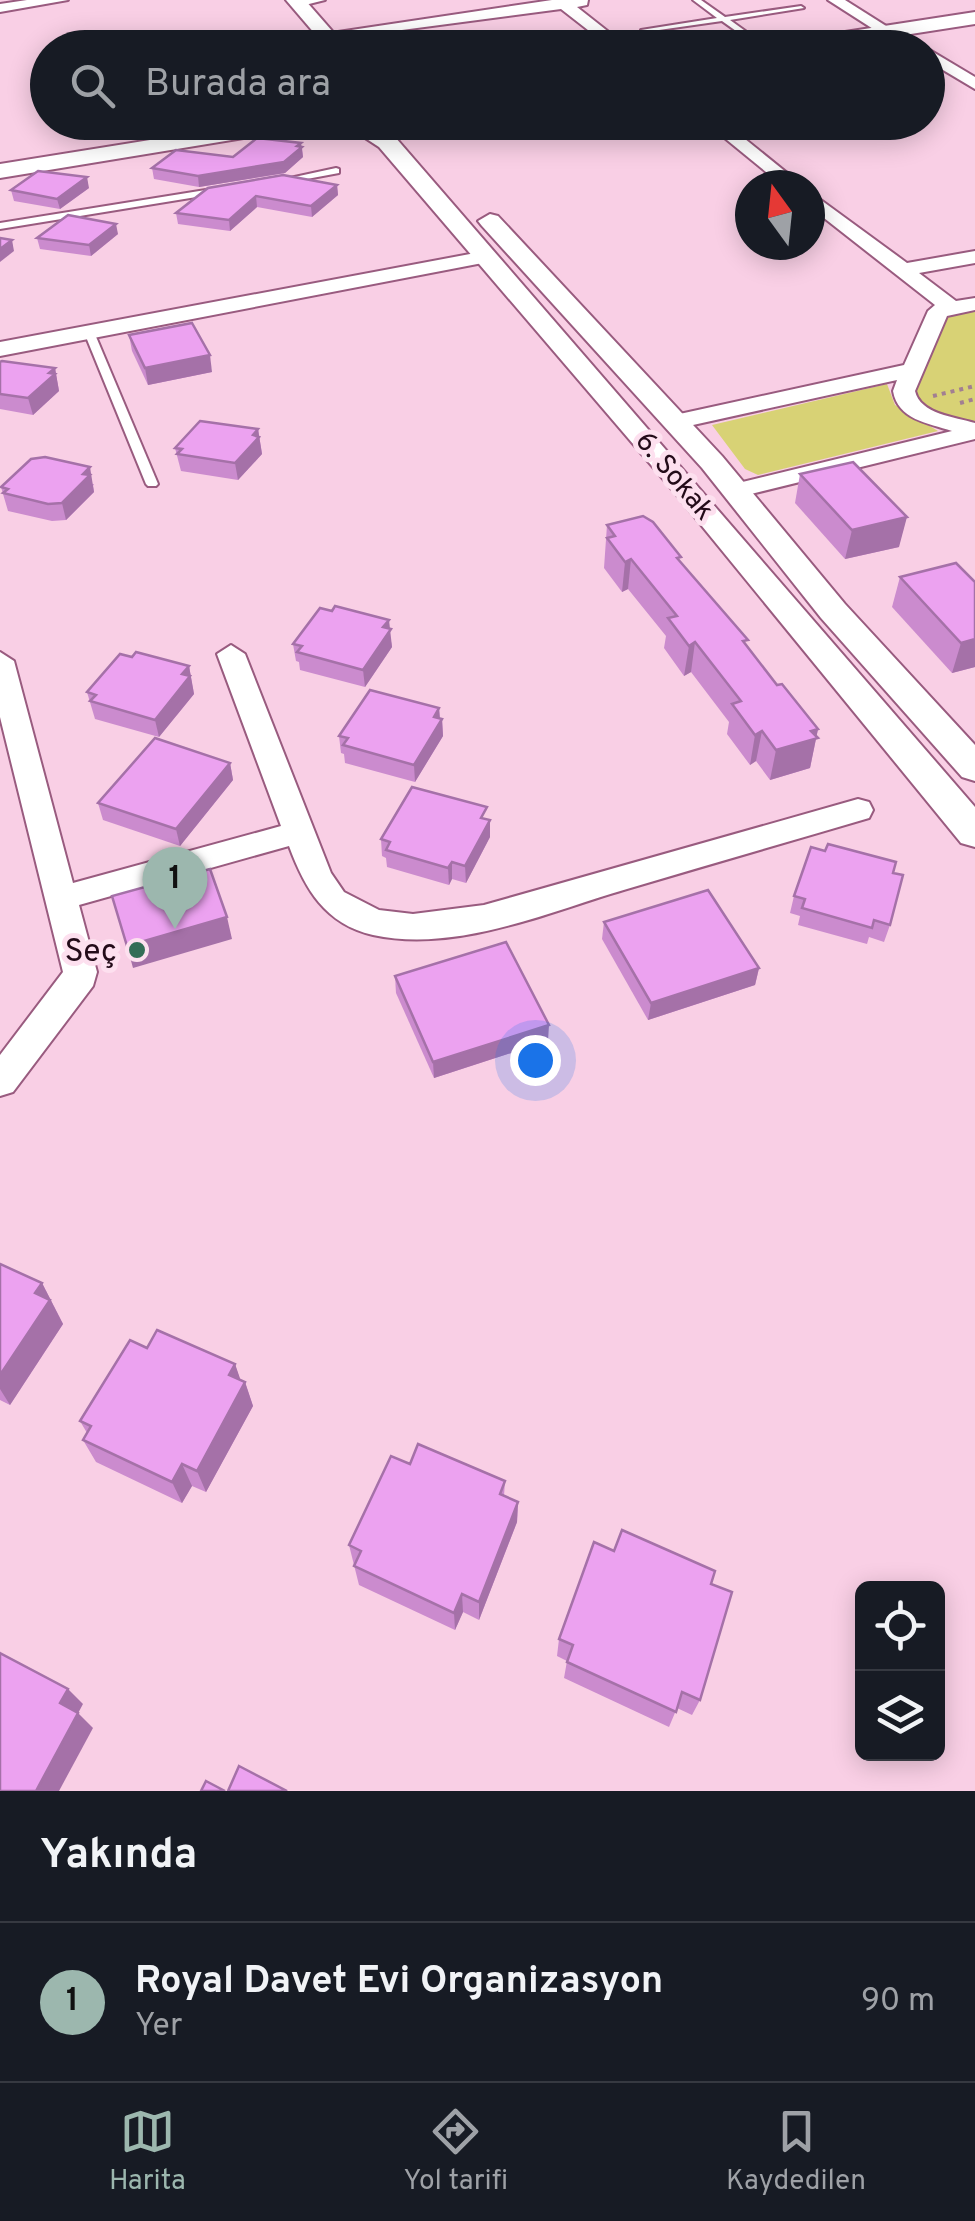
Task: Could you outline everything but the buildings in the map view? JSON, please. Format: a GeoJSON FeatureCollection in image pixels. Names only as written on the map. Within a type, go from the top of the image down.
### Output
{"type":"FeatureCollection","features":[{"type":"Feature","properties":{"kind":"street"},"geometry":{"type":"LineString","coordinates":[[0,8],[61,0]]}},
{"type":"Feature","properties":{"kind":"street"},"geometry":{"type":"LineString","coordinates":[[296,1],[318,0]]}},
{"type":"Feature","properties":{"kind":"street"},"geometry":{"type":"LineString","coordinates":[[476,0],[492,12]]}},
{"type":"Feature","properties":{"kind":"street"},"geometry":{"type":"LineString","coordinates":[[835,0],[885,30]]}},
{"type":"Feature","properties":{"kind":"street"},"geometry":{"type":"LineString","coordinates":[[296,1],[322,30]]}},
{"type":"Feature","properties":{"kind":"street"},"geometry":{"type":"LineString","coordinates":[[571,1],[602,30]]}},
{"type":"Feature","properties":{"kind":"street"},"geometry":{"type":"LineString","coordinates":[[368,30],[414,16],[492,12],[571,1],[612,30]]}},
{"type":"Feature","properties":{"kind":"street"},"geometry":{"type":"LineString","coordinates":[[918,30],[975,21]]}},
{"type":"Feature","properties":{"kind":"street"},"geometry":{"type":"LineString","coordinates":[[945,64],[972,80]]}},
{"type":"Feature","properties":{"kind":"street"},"geometry":{"type":"LineString","coordinates":[[0,160],[136,140]]}},
{"type":"Feature","properties":{"kind":"street"},"geometry":{"type":"LineString","coordinates":[[0,171],[194,140]]}},
{"type":"Feature","properties":{"kind":"street","name":"6. Sokak"},"geometry":{"type":"LineString","coordinates":[[382,140],[686,487],[975,833]]}},
{"type":"Feature","properties":{"kind":"street","name":"6. Sokak"},"geometry":{"type":"LineString","coordinates":[[418,140],[674,422],[834,611],[975,768]]}},
{"type":"Feature","properties":{"kind":"street"},"geometry":{"type":"LineString","coordinates":[[736,140],[774,170]]}},
{"type":"Feature","properties":{"kind":"street"},"geometry":{"type":"LineString","coordinates":[[825,210],[949,306]]}},
{"type":"Feature","properties":{"kind":"street"},"geometry":{"type":"LineString","coordinates":[[903,270],[975,256]]}},
{"type":"Feature","properties":{"kind":"street"},"geometry":{"type":"LineString","coordinates":[[0,349],[486,258]]}},
{"type":"Feature","properties":{"kind":"street"},"geometry":{"type":"LineString","coordinates":[[975,304],[938,311],[909,372],[906,402],[918,413],[975,431]]}},
{"type":"Feature","properties":{"kind":"street"},"geometry":{"type":"LineString","coordinates":[[674,422],[909,372]]}},
{"type":"Feature","properties":{"kind":"street"},"geometry":{"type":"LineString","coordinates":[[735,491],[975,431]]}},
{"type":"Feature","properties":{"kind":"street"},"geometry":{"type":"LineString","coordinates":[[231,654],[316,877],[332,900],[373,922],[413,927],[484,918],[858,810]]}},
{"type":"Feature","properties":{"kind":"street"},"geometry":{"type":"LineString","coordinates":[[0,661],[80,972],[76,986],[0,1080]]}},
{"type":"Feature","properties":{"kind":"street"},"geometry":{"type":"LineString","coordinates":[[62,898],[299,832]]}},
{"type":"Feature","properties":{"kind":"lane"},"geometry":{"type":"LineString","coordinates":[[696,0],[740,30]]}},
{"type":"Feature","properties":{"kind":"lane"},"geometry":{"type":"LineString","coordinates":[[644,30],[801,8]]}},
{"type":"Feature","properties":{"kind":"lane"},"geometry":{"type":"LineString","coordinates":[[262,184],[336,172]]}},
{"type":"Feature","properties":{"kind":"lane"},"geometry":{"type":"LineString","coordinates":[[0,226],[224,190]]}},
{"type":"Feature","properties":{"kind":"lane"},"geometry":{"type":"LineString","coordinates":[[90,332],[152,484]]}},
{"type":"Feature","properties":{"kind":"path"},"geometry":{"type":"LineString","coordinates":[[906,402],[975,386]]}},
{"type":"Feature","properties":{"kind":"shaded area"},"geometry":{"type":"Polygon","coordinates":[[[954,310],[975,311],[975,423],[936,415],[913,397],[946,318],[954,310]]]}},
{"type":"Feature","properties":{"kind":"shaded area"},"geometry":{"type":"Polygon","coordinates":[[[887,384],[895,405],[938,431],[758,475],[745,469],[712,425],[887,384]]]}},
{"type":"Feature","properties":{"kind":"place","name":"Royal Davet Evi Organizasyon"},"geometry":{"type":"Point","coordinates":[175,929]}},
{"type":"Feature","properties":{"kind":"place","name":"Seç"},"geometry":{"type":"Point","coordinates":[137,950]}}]}
